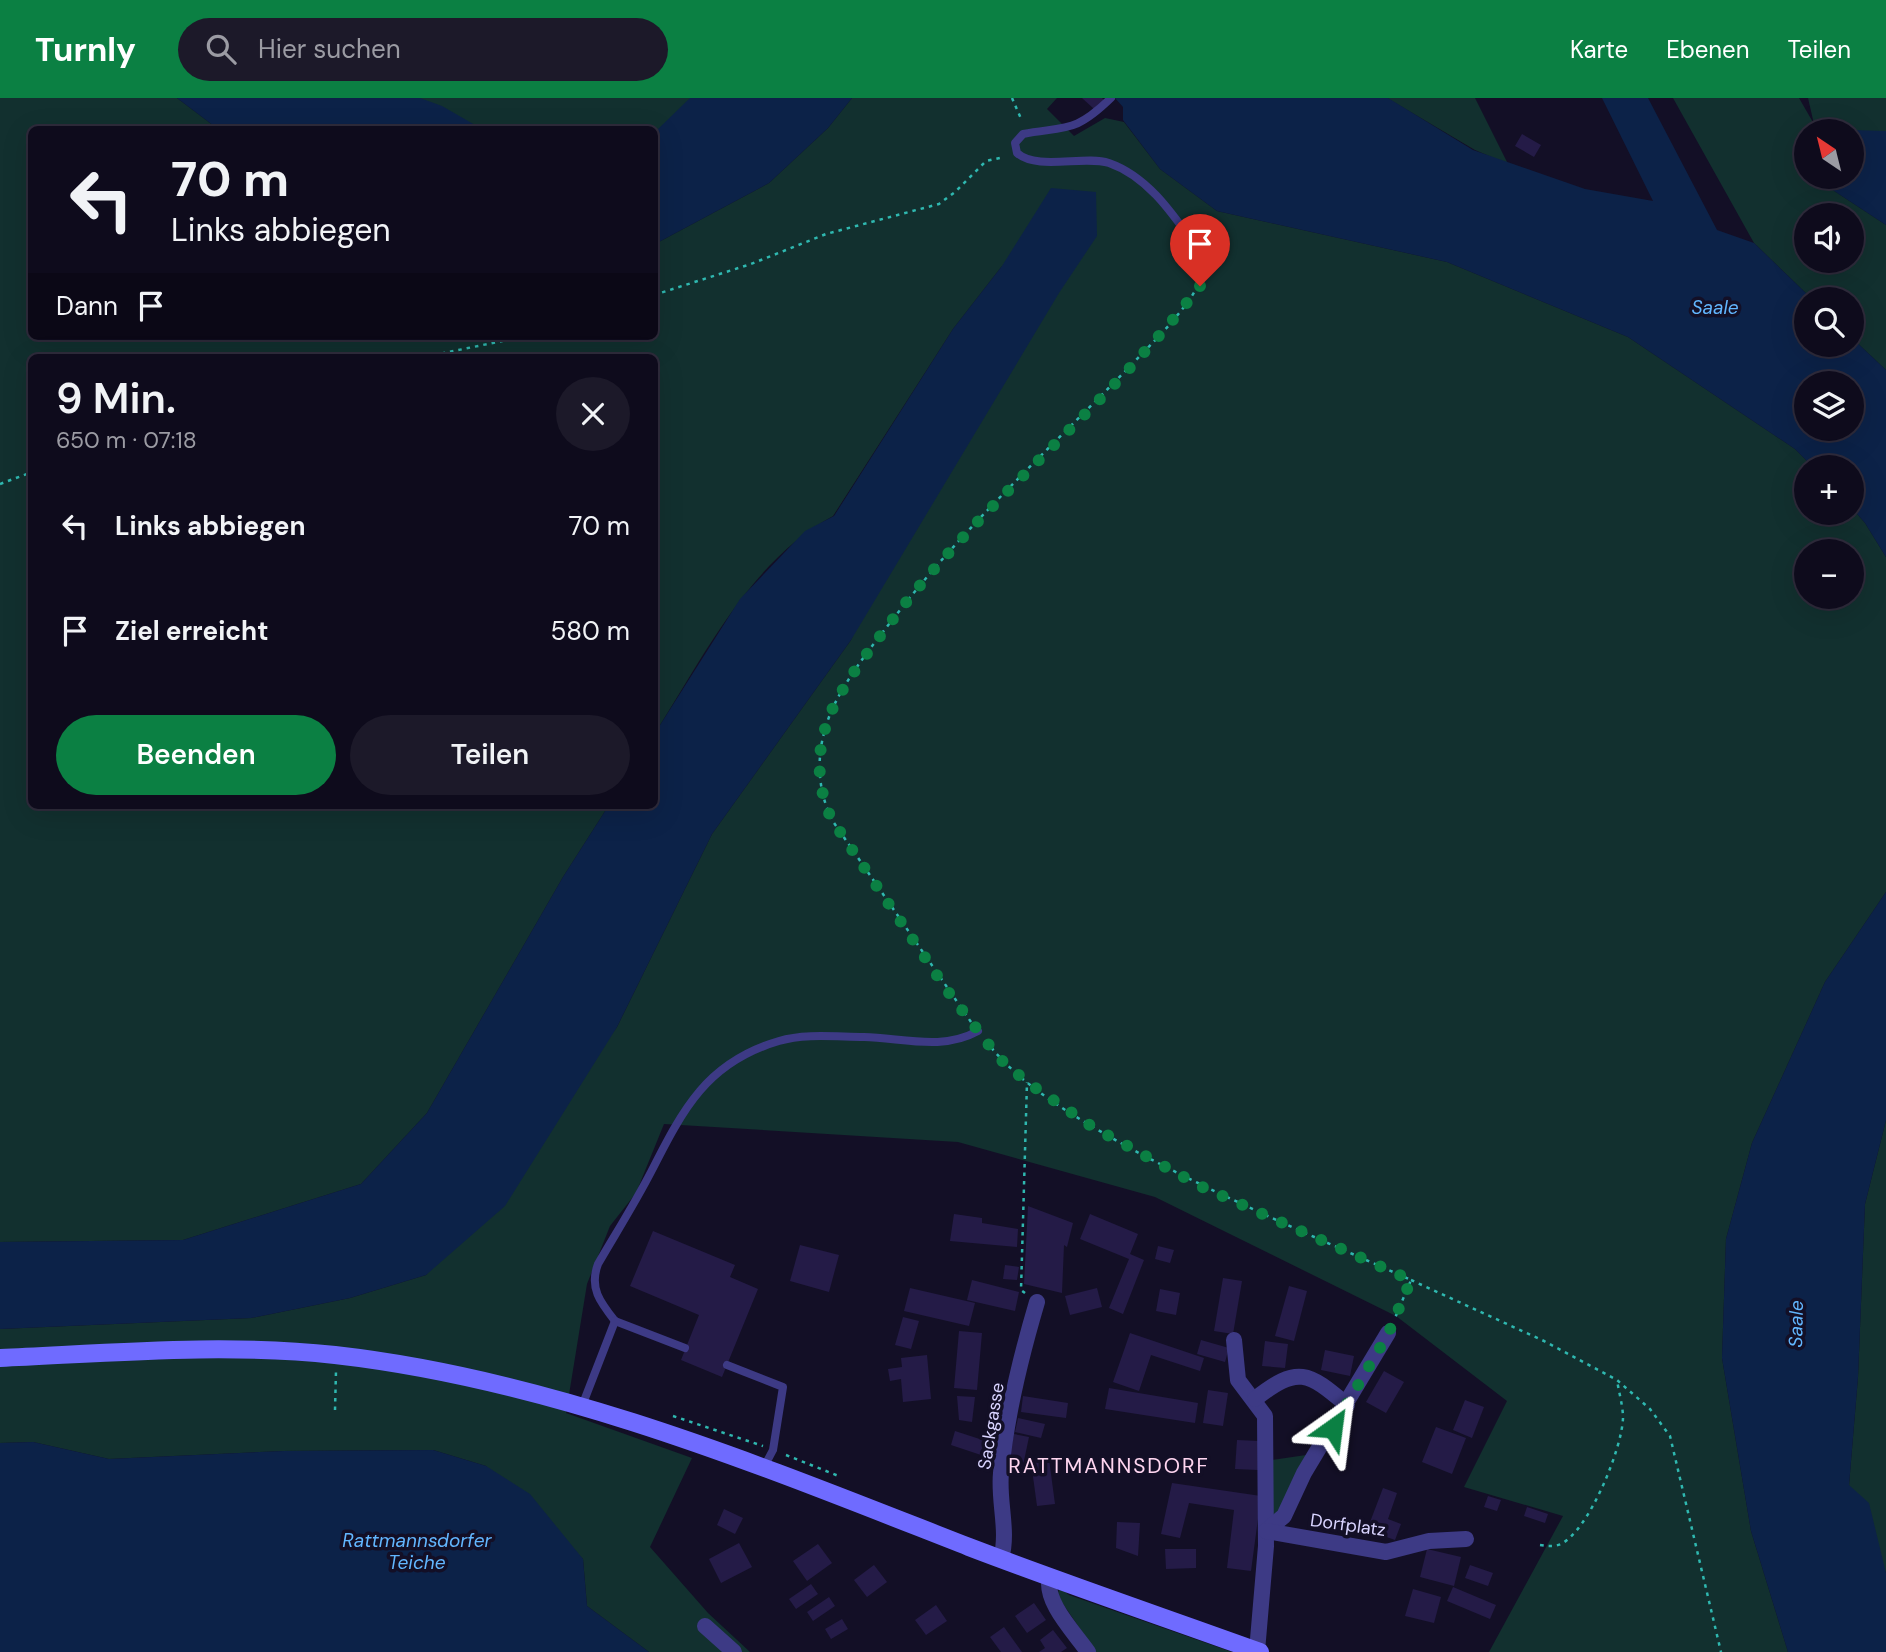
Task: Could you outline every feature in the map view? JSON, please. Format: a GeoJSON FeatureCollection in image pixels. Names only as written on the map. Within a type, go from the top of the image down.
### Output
{"type":"FeatureCollection","features":[{"type":"Feature","properties":{"kind":"main road"},"geometry":{"type":"LineString","coordinates":[[0,1357],[226,1348],[336,1356],[481,1380],[582,1406],[764,1466],[1001,1559],[1259,1651]]}},
{"type":"Feature","properties":{"kind":"street","name":"Sackgasse"},"geometry":{"type":"LineString","coordinates":[[1001,1559],[1005,1546],[1001,1474],[1024,1345],[1037,1302]]}},
{"type":"Feature","properties":{"kind":"street","name":"Dorfplatz"},"geometry":{"type":"LineString","coordinates":[[1266,1531],[1284,1516],[1304,1473],[1388,1334]]}},
{"type":"Feature","properties":{"kind":"street"},"geometry":{"type":"LineString","coordinates":[[1234,1339],[1238,1380],[1255,1399],[1265,1416],[1266,1531],[1259,1651]]}},
{"type":"Feature","properties":{"kind":"street"},"geometry":{"type":"LineString","coordinates":[[1255,1399],[1276,1382],[1293,1376],[1316,1379],[1347,1405]]}},
{"type":"Feature","properties":{"kind":"street","name":"Dorfplatz"},"geometry":{"type":"LineString","coordinates":[[1266,1531],[1386,1552],[1429,1541],[1466,1539]]}},
{"type":"Feature","properties":{"kind":"street"},"geometry":{"type":"LineString","coordinates":[[1050,1577],[1048,1590],[1088,1652]]}},
{"type":"Feature","properties":{"kind":"street"},"geometry":{"type":"LineString","coordinates":[[705,1626],[734,1652]]}},
{"type":"Feature","properties":{"kind":"lane"},"geometry":{"type":"LineString","coordinates":[[1111,98],[1092,117],[1061,131],[1028,133],[1018,138],[1017,153],[1031,159],[1108,163],[1135,177],[1162,200],[1192,241]]}},
{"type":"Feature","properties":{"kind":"lane"},"geometry":{"type":"LineString","coordinates":[[685,1348],[615,1321],[596,1295],[594,1274],[650,1173],[673,1124],[702,1085],[734,1059],[781,1040],[859,1037],[951,1042],[978,1031]]}},
{"type":"Feature","properties":{"kind":"lane"},"geometry":{"type":"LineString","coordinates":[[582,1406],[615,1321]]}},
{"type":"Feature","properties":{"kind":"lane"},"geometry":{"type":"LineString","coordinates":[[727,1365],[783,1387],[773,1450],[764,1466]]}},
{"type":"Feature","properties":{"kind":"path"},"geometry":{"type":"LineString","coordinates":[[1012,98],[1028,133]]}},
{"type":"Feature","properties":{"kind":"path"},"geometry":{"type":"LineString","coordinates":[[658,294],[751,264],[826,234],[899,212],[927,209],[956,192],[986,161],[1017,153]]}},
{"type":"Feature","properties":{"kind":"path"},"geometry":{"type":"LineString","coordinates":[[1192,241],[1200,262],[1200,286],[1172,322],[930,571],[869,650],[830,716],[818,759],[821,787],[832,820],[949,993],[999,1058],[1027,1082],[1091,1126],[1200,1186],[1544,1341],[1617,1380],[1650,1409],[1670,1436],[1721,1652]]}},
{"type":"Feature","properties":{"kind":"path"},"geometry":{"type":"LineString","coordinates":[[439,354],[507,340]]}},
{"type":"Feature","properties":{"kind":"path"},"geometry":{"type":"LineString","coordinates":[[0,484],[28,474]]}},
{"type":"Feature","properties":{"kind":"path"},"geometry":{"type":"LineString","coordinates":[[1027,1082],[1021,1290],[1037,1302]]}},
{"type":"Feature","properties":{"kind":"path"},"geometry":{"type":"LineString","coordinates":[[1388,1334],[1411,1280]]}},
{"type":"Feature","properties":{"kind":"path"},"geometry":{"type":"LineString","coordinates":[[335,1410],[336,1356]]}},
{"type":"Feature","properties":{"kind":"path"},"geometry":{"type":"LineString","coordinates":[[1540,1545],[1553,1547],[1577,1532],[1608,1473],[1618,1445],[1623,1418],[1617,1380]]}},
{"type":"Feature","properties":{"kind":"green space"},"geometry":{"type":"Polygon","coordinates":[[[0,98],[177,98],[214,126],[28,126],[28,340],[658,340],[658,242],[769,183],[828,128],[852,98],[1057,98],[1047,109],[1074,136],[1105,118],[1124,122],[1160,169],[1217,211],[1447,262],[1628,337],[1801,455],[1794,455],[1794,525],[1864,525],[1864,522],[1886,557],[1886,892],[1825,982],[1752,1143],[1726,1239],[1722,1358],[1751,1531],[1788,1652],[1489,1652],[1563,1516],[1464,1487],[1507,1401],[1396,1316],[1155,1197],[958,1142],[664,1124],[636,1193],[610,1226],[587,1284],[566,1413],[692,1458],[650,1547],[708,1613],[750,1652],[649,1652],[587,1606],[583,1559],[486,1466],[433,1450],[284,1451],[109,1459],[33,1442],[0,1443],[0,1329],[251,1318],[350,1298],[426,1275],[617,1027],[712,834],[851,640],[1002,266],[953,329],[833,516],[804,535],[777,558],[753,584],[711,642],[658,728],[658,354],[28,354],[28,809],[606,809],[563,877],[427,1113],[361,1184],[183,1240],[0,1242],[0,98]]]}},
{"type":"Feature","properties":{"kind":"green space"},"geometry":{"type":"Polygon","coordinates":[[[405,98],[694,98],[658,135],[658,126],[467,126],[405,98]]]}},
{"type":"Feature","properties":{"kind":"green space"},"geometry":{"type":"Polygon","coordinates":[[[1387,98],[1475,98],[1508,164],[1475,150],[1387,98]]]}},
{"type":"Feature","properties":{"kind":"green space"},"geometry":{"type":"Polygon","coordinates":[[[1673,98],[1799,98],[1811,119],[1794,119],[1794,189],[1831,189],[1853,203],[1794,203],[1794,273],[1864,273],[1864,211],[1886,225],[1886,370],[1864,349],[1864,287],[1800,287],[1754,243],[1673,98]]]}},
{"type":"Feature","properties":{"kind":"green space"},"geometry":{"type":"Polygon","coordinates":[[[1808,98],[1886,98],[1886,131],[1864,131],[1864,119],[1813,119],[1808,98]]]}},
{"type":"Feature","properties":{"kind":"green space"},"geometry":{"type":"Polygon","coordinates":[[[1886,1120],[1886,1573],[1849,1485],[1858,1377],[1865,1204],[1886,1120]]]}},
{"type":"Feature","properties":{"kind":"green space"},"geometry":{"type":"Polygon","coordinates":[[[1313,1454],[1279,1517],[1271,1515],[1272,1460],[1313,1454]]]}},
{"type":"Feature","properties":{"kind":"green space"},"geometry":{"type":"Polygon","coordinates":[[[1060,1588],[1069,1595],[1232,1652],[1096,1652],[1057,1595],[1060,1588]]]}},
{"type":"Feature","properties":{"kind":"water"},"geometry":{"type":"Polygon","coordinates":[[[177,98],[420,98],[442,106],[477,126],[214,126],[177,98]]]}},
{"type":"Feature","properties":{"kind":"water"},"geometry":{"type":"Polygon","coordinates":[[[690,98],[852,98],[828,128],[769,183],[658,242],[658,129],[690,98]]]}},
{"type":"Feature","properties":{"kind":"water","name":"Saale"},"geometry":{"type":"Polygon","coordinates":[[[1115,98],[1388,98],[1473,150],[1585,189],[1653,201],[1602,98],[1648,98],[1717,230],[1754,243],[1800,287],[1794,287],[1794,357],[1864,357],[1864,349],[1886,370],[1886,557],[1864,522],[1864,455],[1801,455],[1628,337],[1447,262],[1217,211],[1160,169],[1123,120],[1123,107],[1115,98]]]}},
{"type":"Feature","properties":{"kind":"water"},"geometry":{"type":"Polygon","coordinates":[[[1864,130],[1886,131],[1886,225],[1864,211],[1864,203],[1853,203],[1831,189],[1864,189],[1864,130]]]}},
{"type":"Feature","properties":{"kind":"water"},"geometry":{"type":"Polygon","coordinates":[[[1051,188],[1096,192],[1097,236],[1059,293],[851,640],[712,834],[617,1027],[505,1206],[426,1275],[350,1298],[251,1318],[0,1329],[0,1242],[183,1240],[361,1184],[427,1113],[563,877],[606,809],[658,809],[658,728],[740,599],[805,531],[834,516],[953,329],[1002,266],[1051,188]]]}},
{"type":"Feature","properties":{"kind":"water","name":"Saale"},"geometry":{"type":"Polygon","coordinates":[[[1886,892],[1886,1120],[1865,1204],[1858,1377],[1849,1485],[1869,1503],[1886,1573],[1886,1652],[1788,1652],[1751,1531],[1722,1358],[1726,1239],[1752,1143],[1825,982],[1886,892]]]}},
{"type":"Feature","properties":{"kind":"water","name":"Rattmannsdorfer Teiche"},"geometry":{"type":"Polygon","coordinates":[[[33,1442],[109,1459],[284,1451],[433,1450],[486,1466],[530,1494],[583,1559],[587,1606],[649,1652],[0,1652],[0,1443],[33,1442]]]}},
{"type":"Feature","properties":{"kind":"building"},"geometry":{"type":"Polygon","coordinates":[[[1082,98],[1102,98],[1104,100],[1094,109],[1082,98]]]}},
{"type":"Feature","properties":{"kind":"building"},"geometry":{"type":"Polygon","coordinates":[[[1522,134],[1541,145],[1534,157],[1515,146],[1522,134]]]}},
{"type":"Feature","properties":{"kind":"building"},"geometry":{"type":"Polygon","coordinates":[[[1028,1206],[1073,1223],[1067,1247],[1064,1245],[1062,1293],[1024,1284],[1028,1206]]]}},
{"type":"Feature","properties":{"kind":"building"},"geometry":{"type":"Polygon","coordinates":[[[954,1214],[982,1218],[982,1223],[1018,1229],[1017,1247],[950,1241],[954,1214]]]}},
{"type":"Feature","properties":{"kind":"building"},"geometry":{"type":"Polygon","coordinates":[[[1090,1214],[1138,1234],[1130,1254],[1144,1260],[1123,1314],[1109,1308],[1129,1259],[1080,1239],[1090,1214]]]}},
{"type":"Feature","properties":{"kind":"building"},"geometry":{"type":"Polygon","coordinates":[[[653,1231],[735,1265],[730,1277],[758,1289],[722,1377],[681,1360],[699,1315],[630,1286],[653,1231]]]}},
{"type":"Feature","properties":{"kind":"building"},"geometry":{"type":"Polygon","coordinates":[[[800,1245],[839,1255],[829,1292],[790,1281],[800,1245]]]}},
{"type":"Feature","properties":{"kind":"building"},"geometry":{"type":"Polygon","coordinates":[[[1158,1246],[1174,1250],[1170,1263],[1155,1259],[1158,1246]]]}},
{"type":"Feature","properties":{"kind":"building"},"geometry":{"type":"Polygon","coordinates":[[[1005,1265],[1019,1267],[1017,1280],[1003,1279],[1005,1265]]]}},
{"type":"Feature","properties":{"kind":"building"},"geometry":{"type":"Polygon","coordinates":[[[1223,1278],[1242,1281],[1233,1334],[1214,1331],[1223,1278]]]}},
{"type":"Feature","properties":{"kind":"building"},"geometry":{"type":"Polygon","coordinates":[[[972,1280],[1019,1292],[1015,1311],[967,1300],[972,1280]]]}},
{"type":"Feature","properties":{"kind":"building"},"geometry":{"type":"Polygon","coordinates":[[[1289,1286],[1307,1291],[1294,1341],[1275,1336],[1289,1286]]]}},
{"type":"Feature","properties":{"kind":"building"},"geometry":{"type":"Polygon","coordinates":[[[910,1288],[975,1303],[969,1326],[904,1311],[910,1288]]]}},
{"type":"Feature","properties":{"kind":"building"},"geometry":{"type":"Polygon","coordinates":[[[1097,1288],[1102,1307],[1070,1315],[1065,1296],[1097,1288]]]}},
{"type":"Feature","properties":{"kind":"building"},"geometry":{"type":"Polygon","coordinates":[[[1160,1289],[1180,1293],[1176,1315],[1156,1311],[1160,1289]]]}},
{"type":"Feature","properties":{"kind":"building"},"geometry":{"type":"Polygon","coordinates":[[[903,1317],[919,1321],[911,1349],[895,1345],[903,1317]]]}},
{"type":"Feature","properties":{"kind":"building"},"geometry":{"type":"Polygon","coordinates":[[[959,1331],[982,1333],[977,1390],[954,1388],[959,1331]]]}},
{"type":"Feature","properties":{"kind":"building"},"geometry":{"type":"Polygon","coordinates":[[[1130,1333],[1204,1358],[1200,1371],[1151,1355],[1139,1391],[1113,1382],[1130,1333]]]}},
{"type":"Feature","properties":{"kind":"building"},"geometry":{"type":"Polygon","coordinates":[[[1201,1340],[1229,1348],[1225,1362],[1197,1354],[1201,1340]]]}},
{"type":"Feature","properties":{"kind":"building"},"geometry":{"type":"Polygon","coordinates":[[[1265,1341],[1288,1344],[1285,1368],[1262,1366],[1265,1341]]]}},
{"type":"Feature","properties":{"kind":"building"},"geometry":{"type":"Polygon","coordinates":[[[1325,1350],[1354,1356],[1350,1376],[1321,1370],[1325,1350]]]}},
{"type":"Feature","properties":{"kind":"building"},"geometry":{"type":"Polygon","coordinates":[[[927,1355],[931,1399],[903,1402],[901,1379],[890,1381],[888,1369],[902,1367],[901,1358],[927,1355]]]}},
{"type":"Feature","properties":{"kind":"building"},"geometry":{"type":"Polygon","coordinates":[[[1384,1371],[1404,1382],[1386,1413],[1366,1402],[1384,1371]]]}},
{"type":"Feature","properties":{"kind":"building"},"geometry":{"type":"Polygon","coordinates":[[[1109,1388],[1198,1403],[1195,1423],[1105,1409],[1109,1388]]]}},
{"type":"Feature","properties":{"kind":"building"},"geometry":{"type":"Polygon","coordinates":[[[1208,1390],[1228,1393],[1223,1426],[1203,1423],[1208,1390]]]}},
{"type":"Feature","properties":{"kind":"building"},"geometry":{"type":"Polygon","coordinates":[[[957,1396],[975,1397],[972,1422],[959,1420],[957,1396]]]}},
{"type":"Feature","properties":{"kind":"building"},"geometry":{"type":"Polygon","coordinates":[[[1023,1396],[1068,1403],[1066,1418],[1021,1412],[1023,1396]]]}},
{"type":"Feature","properties":{"kind":"building"},"geometry":{"type":"Polygon","coordinates":[[[1465,1400],[1484,1407],[1472,1438],[1453,1430],[1465,1400]]]}},
{"type":"Feature","properties":{"kind":"building"},"geometry":{"type":"Polygon","coordinates":[[[1018,1418],[1045,1424],[1041,1438],[1015,1432],[1018,1418]]]}},
{"type":"Feature","properties":{"kind":"building"},"geometry":{"type":"Polygon","coordinates":[[[1436,1427],[1466,1438],[1452,1474],[1422,1462],[1436,1427]]]}},
{"type":"Feature","properties":{"kind":"building"},"geometry":{"type":"Polygon","coordinates":[[[955,1431],[992,1443],[987,1457],[951,1445],[955,1431]]]}},
{"type":"Feature","properties":{"kind":"building"},"geometry":{"type":"Polygon","coordinates":[[[1014,1434],[1029,1437],[1021,1475],[1006,1472],[1014,1434]]]}},
{"type":"Feature","properties":{"kind":"building"},"geometry":{"type":"Polygon","coordinates":[[[1237,1440],[1259,1441],[1258,1470],[1235,1469],[1237,1440]]]}},
{"type":"Feature","properties":{"kind":"building"},"geometry":{"type":"Polygon","coordinates":[[[1049,1459],[1055,1504],[1037,1506],[1031,1462],[1049,1459]]]}},
{"type":"Feature","properties":{"kind":"building"},"geometry":{"type":"Polygon","coordinates":[[[1172,1483],[1261,1496],[1251,1571],[1227,1568],[1234,1510],[1189,1503],[1180,1538],[1161,1534],[1172,1483]]]}},
{"type":"Feature","properties":{"kind":"building"},"geometry":{"type":"Polygon","coordinates":[[[1383,1488],[1397,1493],[1388,1519],[1401,1524],[1395,1540],[1367,1530],[1383,1488]]]}},
{"type":"Feature","properties":{"kind":"building"},"geometry":{"type":"Polygon","coordinates":[[[1488,1496],[1501,1500],[1497,1511],[1484,1507],[1488,1496]]]}},
{"type":"Feature","properties":{"kind":"building"},"geometry":{"type":"Polygon","coordinates":[[[1527,1507],[1548,1514],[1545,1523],[1524,1516],[1527,1507]]]}},
{"type":"Feature","properties":{"kind":"building"},"geometry":{"type":"Polygon","coordinates":[[[724,1509],[743,1518],[735,1534],[717,1525],[724,1509]]]}},
{"type":"Feature","properties":{"kind":"building"},"geometry":{"type":"Polygon","coordinates":[[[1117,1522],[1140,1523],[1138,1556],[1116,1548],[1117,1522]]]}},
{"type":"Feature","properties":{"kind":"building"},"geometry":{"type":"Polygon","coordinates":[[[739,1543],[752,1567],[721,1583],[709,1559],[739,1543]]]}},
{"type":"Feature","properties":{"kind":"building"},"geometry":{"type":"Polygon","coordinates":[[[818,1544],[832,1563],[807,1581],[793,1561],[818,1544]]]}},
{"type":"Feature","properties":{"kind":"building"},"geometry":{"type":"Polygon","coordinates":[[[1165,1549],[1196,1549],[1196,1568],[1166,1569],[1165,1549]]]}},
{"type":"Feature","properties":{"kind":"building"},"geometry":{"type":"Polygon","coordinates":[[[1427,1549],[1461,1557],[1454,1586],[1420,1577],[1427,1549]]]}},
{"type":"Feature","properties":{"kind":"building"},"geometry":{"type":"Polygon","coordinates":[[[874,1565],[887,1582],[867,1597],[854,1580],[874,1565]]]}},
{"type":"Feature","properties":{"kind":"building"},"geometry":{"type":"Polygon","coordinates":[[[1470,1565],[1493,1573],[1488,1586],[1465,1578],[1470,1565]]]}},
{"type":"Feature","properties":{"kind":"building"},"geometry":{"type":"Polygon","coordinates":[[[811,1584],[818,1594],[796,1609],[789,1599],[811,1584]]]}},
{"type":"Feature","properties":{"kind":"building"},"geometry":{"type":"Polygon","coordinates":[[[1453,1587],[1496,1605],[1490,1619],[1447,1601],[1453,1587]]]}},
{"type":"Feature","properties":{"kind":"building"},"geometry":{"type":"Polygon","coordinates":[[[1413,1589],[1441,1597],[1434,1623],[1405,1616],[1413,1589]]]}},
{"type":"Feature","properties":{"kind":"building"},"geometry":{"type":"Polygon","coordinates":[[[829,1597],[835,1606],[813,1621],[807,1612],[829,1597]]]}},
{"type":"Feature","properties":{"kind":"building"},"geometry":{"type":"Polygon","coordinates":[[[1034,1603],[1046,1620],[1027,1633],[1015,1616],[1034,1603]]]}},
{"type":"Feature","properties":{"kind":"building"},"geometry":{"type":"Polygon","coordinates":[[[936,1605],[947,1621],[926,1635],[915,1620],[936,1605]]]}},
{"type":"Feature","properties":{"kind":"building"},"geometry":{"type":"Polygon","coordinates":[[[842,1619],[848,1629],[831,1639],[825,1629],[842,1619]]]}},
{"type":"Feature","properties":{"kind":"building"},"geometry":{"type":"Polygon","coordinates":[[[1004,1627],[1022,1652],[1001,1652],[990,1637],[1004,1627]]]}},
{"type":"Feature","properties":{"kind":"building"},"geometry":{"type":"Polygon","coordinates":[[[1053,1630],[1067,1648],[1061,1652],[1039,1652],[1045,1648],[1040,1640],[1053,1630]]]}},
{"type":"Feature","properties":{"kind":"district","name":"RATTMANNSDORF"},"geometry":{"type":"Point","coordinates":[1109,1466]}},
{"type":"Feature","properties":{"kind":"route"},"geometry":{"type":"LineString","coordinates":[[1200,286],[1172,322],[1122,376],[1021,475],[930,571],[869,650],[830,716],[818,759],[821,787],[832,820],[949,993],[999,1058],[1027,1082],[1091,1126],[1200,1186],[1411,1280],[1388,1334],[1333,1428]]}}]}
